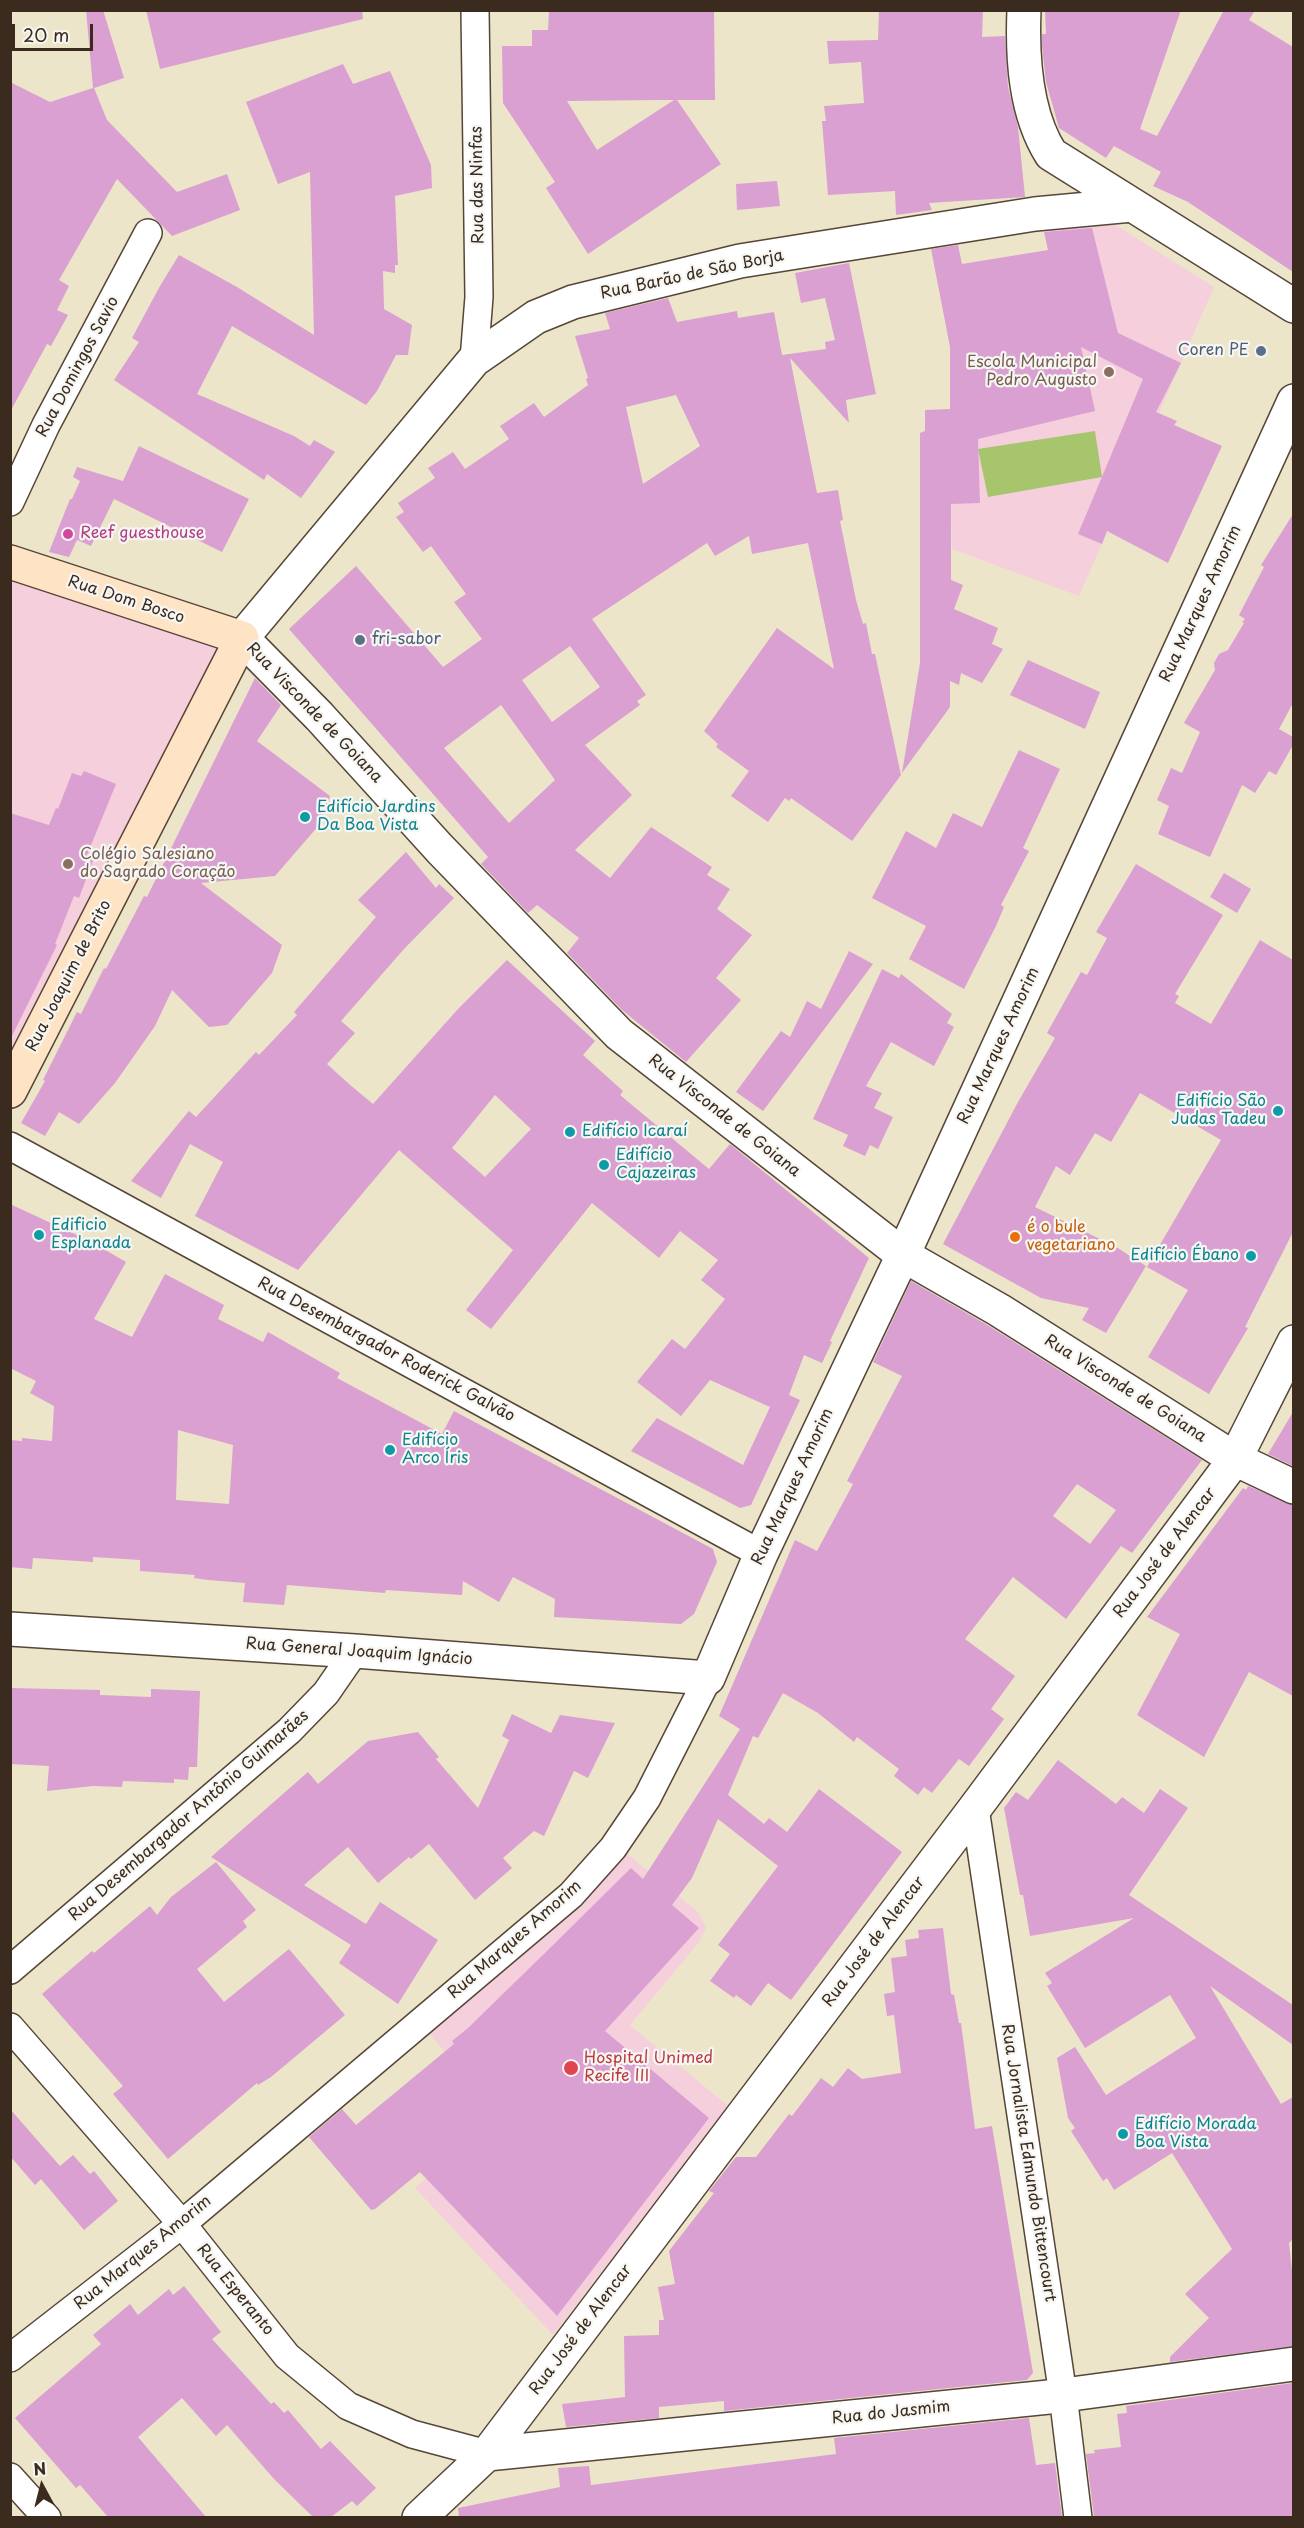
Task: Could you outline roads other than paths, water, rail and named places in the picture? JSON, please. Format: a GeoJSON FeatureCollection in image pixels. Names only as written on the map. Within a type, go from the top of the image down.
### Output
{"type":"FeatureCollection","features":[{"type":"Feature","properties":{"kind":"main road","name":"Rua Dom Bosco"},"geometry":{"type":"LineString","coordinates":[[10,562],[242,638]]}},
{"type":"Feature","properties":{"kind":"main road","name":"Rua Joaquim de Brito"},"geometry":{"type":"LineString","coordinates":[[10,1091],[242,638]]}},
{"type":"Feature","properties":{"kind":"street","name":"Rua das Ninfas"},"geometry":{"type":"LineString","coordinates":[[474,360],[479,297],[475,10]]}},
{"type":"Feature","properties":{"kind":"street"},"geometry":{"type":"LineString","coordinates":[[1024,10],[1023,36],[1034,122],[1051,154],[1293,306]]}},
{"type":"Feature","properties":{"kind":"street","name":"Rua Barão de São Borja"},"geometry":{"type":"LineString","coordinates":[[242,638],[474,360],[536,317],[573,302],[740,261],[1035,214],[1132,205]]}},
{"type":"Feature","properties":{"kind":"street","name":"Rua Domingos Savio"},"geometry":{"type":"LineString","coordinates":[[10,502],[46,425],[148,233]]}},
{"type":"Feature","properties":{"kind":"street","name":"Rua Marques Amorim"},"geometry":{"type":"LineString","coordinates":[[10,2358],[182,2223],[571,1895],[613,1848],[647,1798],[708,1678],[761,1554],[903,1255],[1293,401]]}},
{"type":"Feature","properties":{"kind":"street","name":"Rua Visconde de Goiana"},"geometry":{"type":"LineString","coordinates":[[242,638],[319,716],[440,849],[619,1034],[903,1255],[999,1310],[1235,1459],[1293,1487]]}},
{"type":"Feature","properties":{"kind":"street","name":"Rua Desembargador Roderick Galvão"},"geometry":{"type":"LineString","coordinates":[[10,1146],[761,1554]]}},
{"type":"Feature","properties":{"kind":"street","name":"Rua José de Alencar"},"geometry":{"type":"LineString","coordinates":[[419,2517],[487,2454],[975,1808],[1235,1459],[1293,1342]]}},
{"type":"Feature","properties":{"kind":"street","name":"Rua General Joaquim Ignácio"},"geometry":{"type":"LineString","coordinates":[[10,1629],[356,1651],[708,1678]]}},
{"type":"Feature","properties":{"kind":"street","name":"Rua Desembargador Antônio Guimarães"},"geometry":{"type":"LineString","coordinates":[[10,1970],[289,1731],[326,1694],[356,1651]]}},
{"type":"Feature","properties":{"kind":"street","name":"Rua Jornalista Edmundo Bittencourt"},"geometry":{"type":"LineString","coordinates":[[975,1808],[1063,2395],[1078,2517]]}},
{"type":"Feature","properties":{"kind":"street","name":"Rua Esperanto"},"geometry":{"type":"LineString","coordinates":[[10,2027],[182,2223],[287,2356],[348,2406],[412,2434],[487,2454]]}},
{"type":"Feature","properties":{"kind":"street","name":"Rua do Jasmim"},"geometry":{"type":"LineString","coordinates":[[487,2454],[1063,2395],[1293,2364]]}},
{"type":"Feature","properties":{"kind":"street"},"geometry":{"type":"LineString","coordinates":[[10,2477],[47,2517]]}},
{"type":"Feature","properties":{"kind":"place","name":"Coren PE"},"geometry":{"type":"Point","coordinates":[1261,351]}},
{"type":"Feature","properties":{"kind":"place","name":"Escola Municipal Pedro Augusto"},"geometry":{"type":"Point","coordinates":[1109,372]}},
{"type":"Feature","properties":{"kind":"place","name":"Reef guesthouse"},"geometry":{"type":"Point","coordinates":[68,534]}},
{"type":"Feature","properties":{"kind":"place","name":"fri-sabor"},"geometry":{"type":"Point","coordinates":[360,640]}},
{"type":"Feature","properties":{"kind":"place","name":"Edifício Jardins Da Boa Vista"},"geometry":{"type":"Point","coordinates":[305,817]}},
{"type":"Feature","properties":{"kind":"place","name":"Colégio Salesiano do Sagrado Coração"},"geometry":{"type":"Point","coordinates":[68,864]}},
{"type":"Feature","properties":{"kind":"place","name":"Edifício São Judas Tadeu"},"geometry":{"type":"Point","coordinates":[1278,1111]}},
{"type":"Feature","properties":{"kind":"place","name":"Edifício Icaraí"},"geometry":{"type":"Point","coordinates":[570,1132]}},
{"type":"Feature","properties":{"kind":"place","name":"Edifício Cajazeiras"},"geometry":{"type":"Point","coordinates":[604,1165]}},
{"type":"Feature","properties":{"kind":"place","name":"Edificio Esplanada"},"geometry":{"type":"Point","coordinates":[39,1235]}},
{"type":"Feature","properties":{"kind":"place","name":"é o bule vegetariano"},"geometry":{"type":"Point","coordinates":[1015,1237]}},
{"type":"Feature","properties":{"kind":"place","name":"Edifício Ébano"},"geometry":{"type":"Point","coordinates":[1251,1256]}},
{"type":"Feature","properties":{"kind":"place","name":"Edifício Arco Íris"},"geometry":{"type":"Point","coordinates":[390,1450]}},
{"type":"Feature","properties":{"kind":"place","name":"Hospital Unimed Recife III"},"geometry":{"type":"Point","coordinates":[571,2068]}},
{"type":"Feature","properties":{"kind":"place","name":"Edifício Morada Boa Vista"},"geometry":{"type":"Point","coordinates":[1123,2134]}}]}
